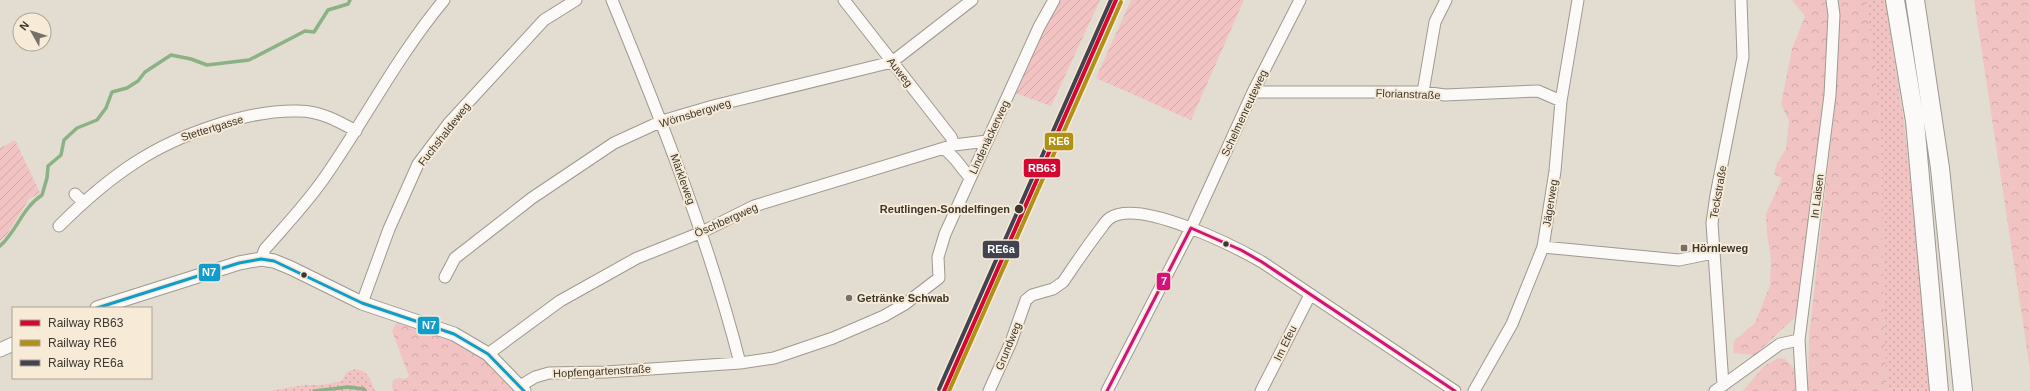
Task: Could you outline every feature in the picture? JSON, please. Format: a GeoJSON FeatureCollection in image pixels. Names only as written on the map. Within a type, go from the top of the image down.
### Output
{"type":"FeatureCollection","features":[{"type":"Feature","properties":{"kind":"highway"},"geometry":{"type":"LineString","coordinates":[[1895,0],[1915,121],[1939,391]]}},
{"type":"Feature","properties":{"kind":"highway"},"geometry":{"type":"LineString","coordinates":[[1915,0],[1940,168],[1963,391]]}},
{"type":"Feature","properties":{"kind":"street"},"geometry":{"type":"LineString","coordinates":[[261,259],[265,249],[326,176],[356,131],[387,79],[427,21],[444,0]]}},
{"type":"Feature","properties":{"kind":"street","name":"Fuchshaldeweg"},"geometry":{"type":"LineString","coordinates":[[362,303],[389,229],[418,164],[450,123],[544,20],[576,0]]}},
{"type":"Feature","properties":{"kind":"street","name":"Märkleweg"},"geometry":{"type":"LineString","coordinates":[[612,0],[662,121],[702,232],[723,297],[740,363]]}},
{"type":"Feature","properties":{"kind":"street","name":"Auweg"},"geometry":{"type":"LineString","coordinates":[[844,0],[950,137],[949,147],[955,159],[970,178]]}},
{"type":"Feature","properties":{"kind":"street","name":"Wörnsbergweg"},"geometry":{"type":"LineString","coordinates":[[445,277],[455,258],[532,198],[614,143],[662,121],[713,106],[892,62],[972,0]]}},
{"type":"Feature","properties":{"kind":"street","name":"Lindenäckerweg"},"geometry":{"type":"LineString","coordinates":[[939,278],[938,257],[945,234],[1039,27],[1054,0]]}},
{"type":"Feature","properties":{"kind":"street","name":"Schelmenreuteweg"},"geometry":{"type":"LineString","coordinates":[[1191,228],[1253,92],[1300,0]]}},
{"type":"Feature","properties":{"kind":"street"},"geometry":{"type":"LineString","coordinates":[[1423,92],[1435,22],[1446,0]]}},
{"type":"Feature","properties":{"kind":"street","name":"Jägerweg"},"geometry":{"type":"LineString","coordinates":[[1474,391],[1512,324],[1542,247],[1554,171],[1561,101],[1578,0]]}},
{"type":"Feature","properties":{"kind":"street","name":"Teckstraße"},"geometry":{"type":"LineString","coordinates":[[1719,388],[1712,223],[1716,195],[1743,57],[1740,0]]}},
{"type":"Feature","properties":{"kind":"street","name":"In Laisen"},"geometry":{"type":"LineString","coordinates":[[1802,391],[1799,340],[1830,95],[1834,15],[1832,0]]}},
{"type":"Feature","properties":{"kind":"street","name":"Florianstraße"},"geometry":{"type":"LineString","coordinates":[[1253,92],[1423,92],[1445,95],[1538,91],[1561,101]]}},
{"type":"Feature","properties":{"kind":"street","name":"Stettertgasse"},"geometry":{"type":"LineString","coordinates":[[59,226],[79,198],[136,162],[177,139],[263,113],[300,111],[318,114],[339,121],[356,131]]}},
{"type":"Feature","properties":{"kind":"street","name":"Öschbergweg"},"geometry":{"type":"LineString","coordinates":[[488,354],[560,300],[637,258],[702,232],[754,206],[949,147],[987,141]]}},
{"type":"Feature","properties":{"kind":"street","name":"Grundweg"},"geometry":{"type":"LineString","coordinates":[[989,391],[1011,342],[1026,300],[1032,296],[1053,289],[1063,282],[1110,218],[1126,213],[1145,215],[1191,228]]}},
{"type":"Feature","properties":{"kind":"street"},"geometry":{"type":"LineString","coordinates":[[1107,391],[1191,228],[1241,250],[1262,262],[1455,391]]}},
{"type":"Feature","properties":{"kind":"street"},"geometry":{"type":"LineString","coordinates":[[1542,247],[1679,260],[1713,253]]}},
{"type":"Feature","properties":{"kind":"street","name":"Hopfengartenstraße"},"geometry":{"type":"LineString","coordinates":[[100,307],[239,263],[261,259],[274,261],[362,303],[454,334],[488,354],[522,389],[535,377],[549,373],[606,372],[740,363],[774,358],[884,316],[905,304],[939,278]]}},
{"type":"Feature","properties":{"kind":"street","name":"Im Efeu"},"geometry":{"type":"LineString","coordinates":[[1261,391],[1310,295]]}},
{"type":"Feature","properties":{"kind":"street"},"geometry":{"type":"LineString","coordinates":[[1719,388],[1780,344],[1799,340]]}},
{"type":"Feature","properties":{"kind":"street"},"geometry":{"type":"LineString","coordinates":[[0,350],[12,344]]}},
{"type":"Feature","properties":{"kind":"green space"},"geometry":{"type":"Polygon","coordinates":[[[1058,0],[1100,0],[1051,106],[1010,91],[1058,0]]]}},
{"type":"Feature","properties":{"kind":"green space"},"geometry":{"type":"Polygon","coordinates":[[[1131,0],[1244,0],[1191,120],[1096,78],[1131,0]]]}},
{"type":"Feature","properties":{"kind":"green space"},"geometry":{"type":"Polygon","coordinates":[[[1792,0],[1826,0],[1828,14],[1826,96],[1796,316],[1755,355],[1733,353],[1734,341],[1755,323],[1770,286],[1771,259],[1766,214],[1782,178],[1774,174],[1777,163],[1786,149],[1789,121],[1781,104],[1792,49],[1805,16],[1792,0]]]}},
{"type":"Feature","properties":{"kind":"green space"},"geometry":{"type":"Polygon","coordinates":[[[1836,0],[1866,0],[1881,125],[1883,288],[1887,391],[1808,391],[1809,337],[1836,96],[1838,15],[1836,0]]]}},
{"type":"Feature","properties":{"kind":"green space"},"geometry":{"type":"Polygon","coordinates":[[[1866,0],[1885,0],[1904,122],[1921,278],[1930,391],[1887,391],[1883,288],[1881,125],[1866,0]]]}},
{"type":"Feature","properties":{"kind":"green space"},"geometry":{"type":"Polygon","coordinates":[[[1974,0],[2030,0],[2030,369],[1974,0]]]}},
{"type":"Feature","properties":{"kind":"green space"},"geometry":{"type":"Polygon","coordinates":[[[15,140],[40,193],[29,199],[7,234],[0,241],[0,148],[15,140]]]}},
{"type":"Feature","properties":{"kind":"green space"},"geometry":{"type":"Polygon","coordinates":[[[403,318],[454,334],[523,391],[394,391],[392,387],[393,380],[398,378],[405,379],[409,376],[392,331],[396,324],[403,318]]]}},
{"type":"Feature","properties":{"kind":"green space"},"geometry":{"type":"Polygon","coordinates":[[[1778,358],[1785,359],[1795,369],[1795,391],[1743,391],[1764,366],[1778,358]]]}},
{"type":"Feature","properties":{"kind":"green space"},"geometry":{"type":"Polygon","coordinates":[[[356,369],[367,374],[375,391],[270,391],[304,385],[322,385],[342,381],[347,372],[356,369]]]}},
{"type":"Feature","properties":{"kind":"waterway"},"geometry":{"type":"LineString","coordinates":[[0,246],[11,234],[29,206],[42,195],[47,178],[48,166],[61,155],[64,140],[77,128],[97,120],[106,108],[112,92],[127,88],[138,81],[145,72],[171,55],[191,59],[207,65],[249,60],[305,31],[314,32],[328,10],[348,4],[350,0]]}},
{"type":"Feature","properties":{"kind":"waterway"},"geometry":{"type":"LineString","coordinates":[[314,391],[348,387],[364,389],[365,391]]}},
{"type":"Feature","properties":{"kind":"rail line","name":"RE6a"},"geometry":{"type":"LineString","coordinates":[[939,389],[1111,0]]}},
{"type":"Feature","properties":{"kind":"rail line","name":"RB63"},"geometry":{"type":"LineString","coordinates":[[944,391],[1116,0]]}},
{"type":"Feature","properties":{"kind":"rail line","name":"RE6"},"geometry":{"type":"LineString","coordinates":[[949,391],[1121,2]]}},
{"type":"Feature","properties":{"kind":"transit line","name":"7"},"geometry":{"type":"LineString","coordinates":[[1107,391],[1191,228],[1241,250],[1262,262],[1455,391]]}},
{"type":"Feature","properties":{"kind":"transit line","name":"N7"},"geometry":{"type":"LineString","coordinates":[[100,307],[239,263],[261,259],[274,261],[362,303],[454,334],[488,354],[524,391]]}},
{"type":"Feature","properties":{"kind":"place","name":"Reutlingen-Sondelfingen"},"geometry":{"type":"Point","coordinates":[1019,209]}},
{"type":"Feature","properties":{"kind":"place","name":"Hörnleweg"},"geometry":{"type":"Point","coordinates":[1684,248]}},
{"type":"Feature","properties":{"kind":"place","name":"Getränke Schwab"},"geometry":{"type":"Point","coordinates":[849,298]}}]}
